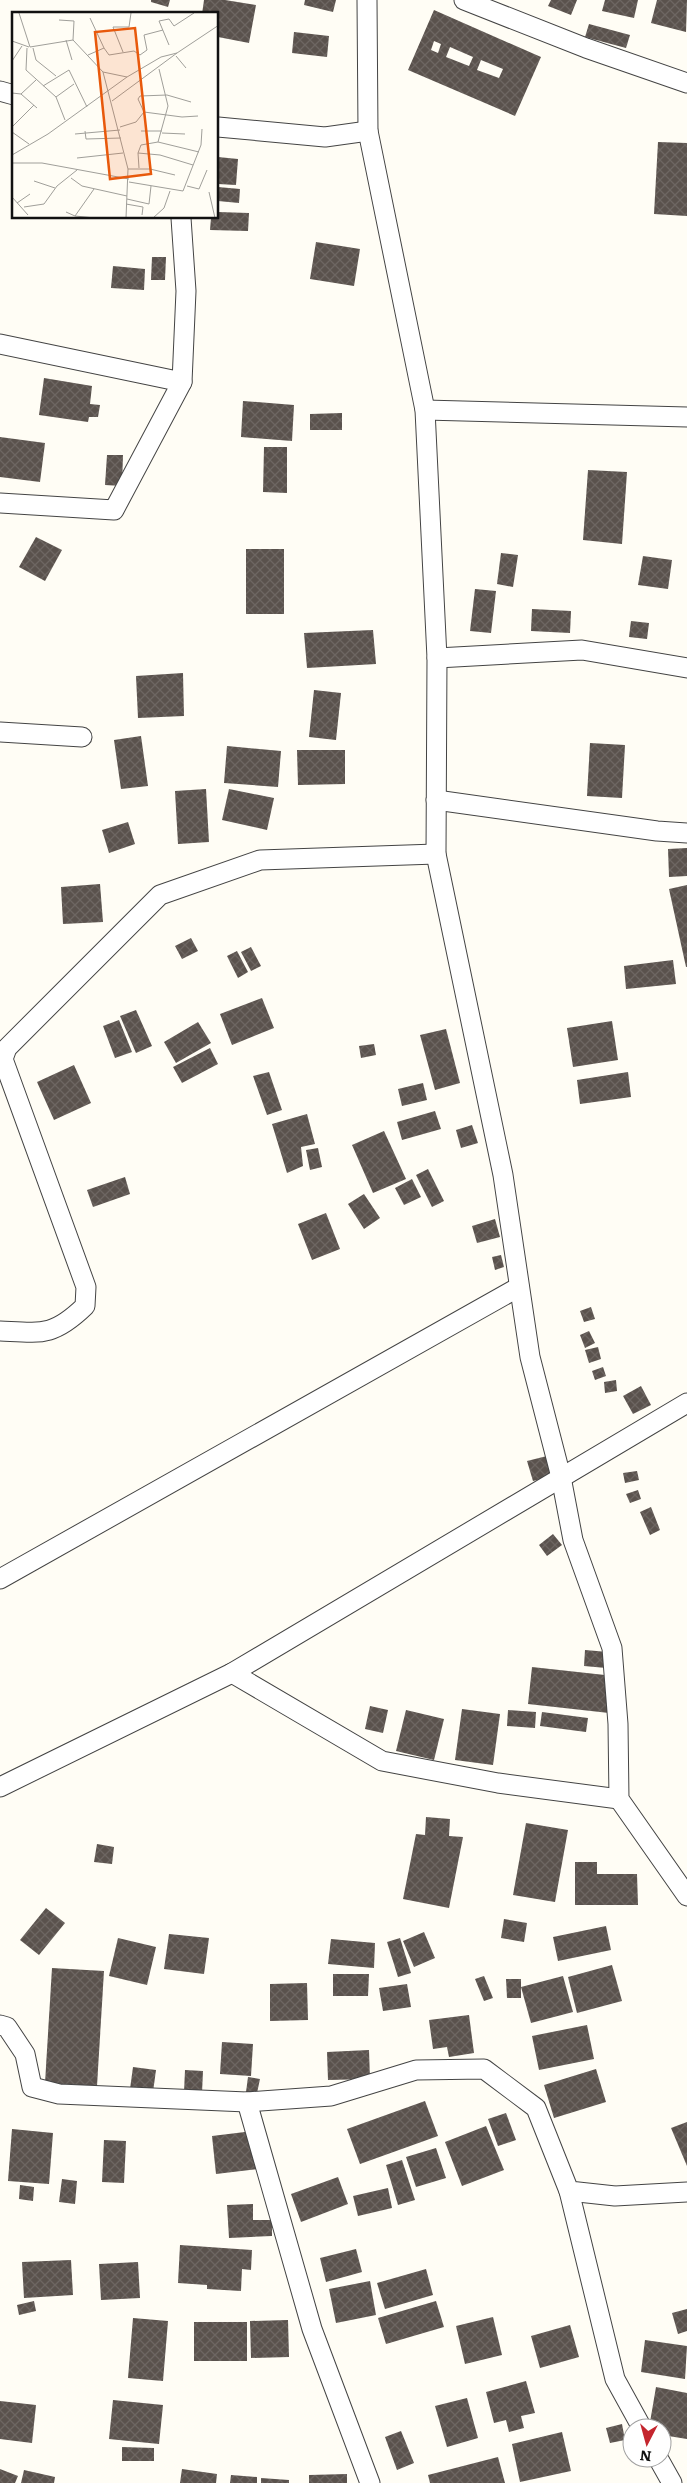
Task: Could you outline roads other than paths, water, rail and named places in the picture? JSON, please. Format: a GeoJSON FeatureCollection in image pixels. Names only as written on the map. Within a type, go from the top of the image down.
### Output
{"type":"FeatureCollection","features":[{"type":"Feature","properties":{"kind":"street"},"geometry":{"type":"LineString","coordinates":[[367,0],[368,131],[425,410],[437,658],[436,854],[503,1175],[530,1357],[561,1477],[574,1540],[612,1648],[618,1724],[619,1799],[687,1896]]}},
{"type":"Feature","properties":{"kind":"street"},"geometry":{"type":"LineString","coordinates":[[464,0],[586,48],[687,83]]}},
{"type":"Feature","properties":{"kind":"street"},"geometry":{"type":"LineString","coordinates":[[0,90],[12,95]]}},
{"type":"Feature","properties":{"kind":"street"},"geometry":{"type":"LineString","coordinates":[[219,127],[326,137],[368,131]]}},
{"type":"Feature","properties":{"kind":"street"},"geometry":{"type":"LineString","coordinates":[[0,503],[114,510],[182,382],[186,291],[181,219]]}},
{"type":"Feature","properties":{"kind":"street"},"geometry":{"type":"LineString","coordinates":[[0,344],[182,382]]}},
{"type":"Feature","properties":{"kind":"street"},"geometry":{"type":"LineString","coordinates":[[425,410],[687,417]]}},
{"type":"Feature","properties":{"kind":"street"},"geometry":{"type":"LineString","coordinates":[[437,658],[582,650],[687,668]]}},
{"type":"Feature","properties":{"kind":"street"},"geometry":{"type":"LineString","coordinates":[[0,732],[82,737]]}},
{"type":"Feature","properties":{"kind":"street"},"geometry":{"type":"LineString","coordinates":[[436,800],[657,831],[687,832]]}},
{"type":"Feature","properties":{"kind":"street"},"geometry":{"type":"LineString","coordinates":[[0,1331],[39,1333],[66,1324],[85,1306],[86,1287],[2,1058],[7,1048],[160,895],[260,860],[436,854]]}},
{"type":"Feature","properties":{"kind":"street"},"geometry":{"type":"LineString","coordinates":[[0,1579],[520,1287]]}},
{"type":"Feature","properties":{"kind":"street"},"geometry":{"type":"LineString","coordinates":[[0,1787],[232,1673],[687,1403]]}},
{"type":"Feature","properties":{"kind":"street"},"geometry":{"type":"LineString","coordinates":[[232,1673],[382,1761],[498,1783],[619,1799]]}},
{"type":"Feature","properties":{"kind":"street"},"geometry":{"type":"LineString","coordinates":[[0,2026],[7,2027],[25,2054],[32,2087],[59,2094],[247,2102],[331,2096],[416,2070],[484,2069],[536,2108],[569,2191],[615,2379],[636,2418]]}},
{"type":"Feature","properties":{"kind":"street"},"geometry":{"type":"LineString","coordinates":[[247,2102],[312,2329],[370,2483]]}},
{"type":"Feature","properties":{"kind":"street"},"geometry":{"type":"LineString","coordinates":[[569,2191],[616,2196],[687,2192]]}},
{"type":"Feature","properties":{"kind":"street"},"geometry":{"type":"LineString","coordinates":[[664,2468],[672,2483]]}}]}
